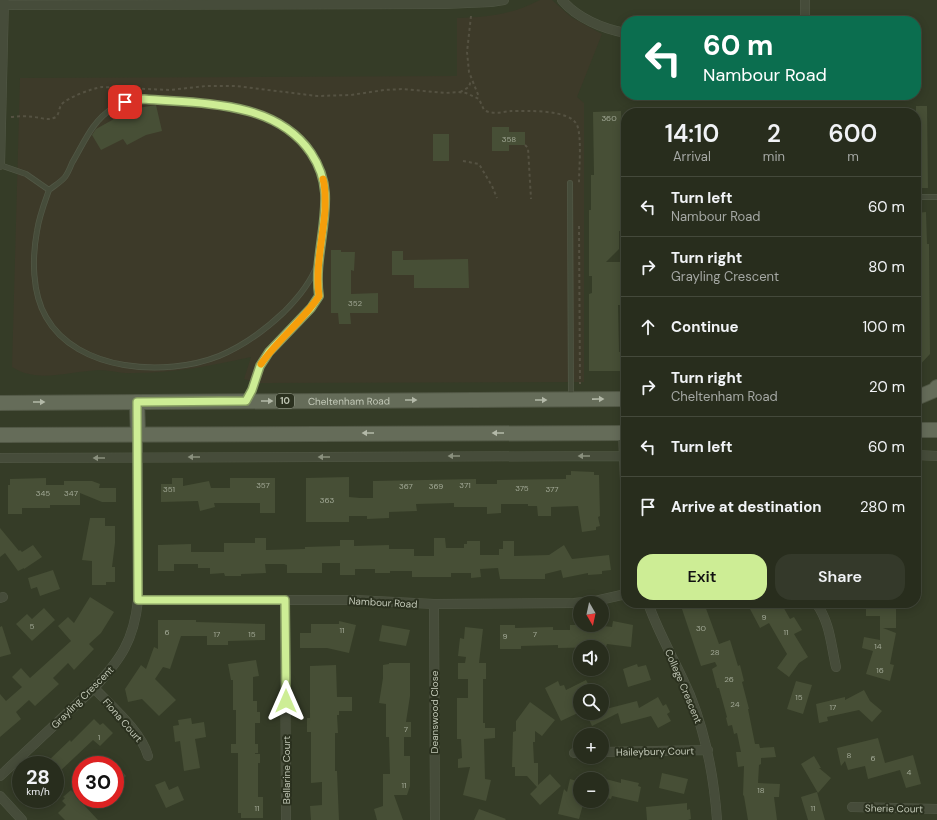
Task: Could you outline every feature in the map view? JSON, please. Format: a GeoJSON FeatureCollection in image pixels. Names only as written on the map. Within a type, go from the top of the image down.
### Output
{"type":"FeatureCollection","features":[{"type":"Feature","properties":{"kind":"main road"},"geometry":{"type":"LineString","coordinates":[[921,396],[937,387]]}},
{"type":"Feature","properties":{"kind":"main road"},"geometry":{"type":"LineString","coordinates":[[921,398],[937,399]]}},
{"type":"Feature","properties":{"kind":"main road","name":"Cheltenham Road"},"geometry":{"type":"LineString","coordinates":[[0,402],[621,399]]}},
{"type":"Feature","properties":{"kind":"main road"},"geometry":{"type":"LineString","coordinates":[[137,402],[138,434]]}},
{"type":"Feature","properties":{"kind":"main road"},"geometry":{"type":"LineString","coordinates":[[0,435],[621,433]]}},
{"type":"Feature","properties":{"kind":"street"},"geometry":{"type":"LineString","coordinates":[[0,165],[4,2],[485,3],[504,0]]}},
{"type":"Feature","properties":{"kind":"street"},"geometry":{"type":"LineString","coordinates":[[562,0],[575,12],[590,21],[609,29],[621,32]]}},
{"type":"Feature","properties":{"kind":"street"},"geometry":{"type":"LineString","coordinates":[[805,0],[805,16]]}},
{"type":"Feature","properties":{"kind":"street","name":"Grayling Crescent"},"geometry":{"type":"LineString","coordinates":[[0,776],[94,688],[109,672],[127,646],[133,632],[138,600],[138,434]]}},
{"type":"Feature","properties":{"kind":"street"},"geometry":{"type":"LineString","coordinates":[[921,455],[937,456]]}},
{"type":"Feature","properties":{"kind":"street"},"geometry":{"type":"LineString","coordinates":[[0,458],[621,456]]}},
{"type":"Feature","properties":{"kind":"street","name":"Nambour Road"},"geometry":{"type":"LineString","coordinates":[[138,600],[368,600],[434,604],[574,603],[595,601],[621,595]]}},
{"type":"Feature","properties":{"kind":"street","name":"Bellarine Court"},"geometry":{"type":"LineString","coordinates":[[285,600],[286,820]]}},
{"type":"Feature","properties":{"kind":"street","name":"Deanswood Close"},"geometry":{"type":"LineString","coordinates":[[434,604],[435,820]]}},
{"type":"Feature","properties":{"kind":"street","name":"College Crescent"},"geometry":{"type":"LineString","coordinates":[[650,608],[698,716],[708,750],[715,791],[717,820]]}},
{"type":"Feature","properties":{"kind":"street"},"geometry":{"type":"LineString","coordinates":[[820,608],[828,625],[836,667]]}},
{"type":"Feature","properties":{"kind":"street","name":"Fiona Court"},"geometry":{"type":"LineString","coordinates":[[94,688],[136,733],[143,742],[148,756]]}},
{"type":"Feature","properties":{"kind":"street","name":"Haileybury Court"},"geometry":{"type":"LineString","coordinates":[[609,752],[708,750]]}},
{"type":"Feature","properties":{"kind":"street"},"geometry":{"type":"LineString","coordinates":[[0,796],[22,820]]}},
{"type":"Feature","properties":{"kind":"street","name":"Sherie Court"},"geometry":{"type":"LineString","coordinates":[[852,807],[937,809]]}},
{"type":"Feature","properties":{"kind":"lane"},"geometry":{"type":"LineString","coordinates":[[246,401],[252,390],[260,366],[269,352],[311,308],[319,296],[319,261],[323,238],[325,194],[320,170],[314,158],[299,138],[275,121],[238,109],[144,99],[125,102],[110,110],[97,121],[91,129],[65,177],[49,190],[37,230],[35,246],[35,278],[41,305],[51,325],[60,336],[79,350],[103,360],[149,367],[179,366],[205,361],[233,350],[269,326],[290,306],[312,277],[319,261]]}},
{"type":"Feature","properties":{"kind":"lane"},"geometry":{"type":"LineString","coordinates":[[0,165],[26,174],[49,190]]}},
{"type":"Feature","properties":{"kind":"lane"},"geometry":{"type":"LineString","coordinates":[[570,183],[571,400]]}},
{"type":"Feature","properties":{"kind":"lane"},"geometry":{"type":"LineString","coordinates":[[921,197],[937,197]]}},
{"type":"Feature","properties":{"kind":"path"},"geometry":{"type":"LineString","coordinates":[[471,16],[467,52],[471,79],[484,110],[490,113],[513,111],[559,113],[576,123],[579,133],[579,187]]}},
{"type":"Feature","properties":{"kind":"path"},"geometry":{"type":"LineString","coordinates":[[458,92],[469,87],[471,79]]}},
{"type":"Feature","properties":{"kind":"path"},"geometry":{"type":"LineString","coordinates":[[1,118],[23,116],[52,119],[56,117],[60,107],[66,101],[94,88],[102,87],[170,90],[206,86],[236,86],[317,96],[351,95],[388,89],[403,89],[445,93],[458,92],[472,95],[479,99]]}},
{"type":"Feature","properties":{"kind":"path"},"geometry":{"type":"LineString","coordinates":[[525,145],[528,148],[531,199]]}},
{"type":"Feature","properties":{"kind":"path"},"geometry":{"type":"LineString","coordinates":[[463,161],[479,164],[497,198]]}},
{"type":"Feature","properties":{"kind":"path"},"geometry":{"type":"LineString","coordinates":[[579,218],[580,384]]}},
{"type":"Feature","properties":{"kind":"shaded area"},"geometry":{"type":"Polygon","coordinates":[[[540,0],[552,0],[571,17],[602,34],[577,97],[584,103],[584,382],[260,383],[244,379],[251,357],[192,368],[148,373],[125,373],[99,370],[46,376],[25,373],[12,367],[20,78],[457,76],[457,18],[500,14],[519,9],[540,0]]]}},
{"type":"Feature","properties":{"kind":"building"},"geometry":{"type":"Polygon","coordinates":[[[156,105],[162,131],[146,135],[127,145],[123,139],[101,150],[92,135],[96,129],[132,109],[156,105]]]}},
{"type":"Feature","properties":{"kind":"building"},"geometry":{"type":"Polygon","coordinates":[[[916,106],[927,106],[928,188],[921,188],[921,108],[916,108],[916,106]]]}},
{"type":"Feature","properties":{"kind":"building"},"geometry":{"type":"Polygon","coordinates":[[[621,111],[621,231],[619,231],[619,249],[606,262],[621,262],[621,305],[618,305],[621,371],[589,371],[589,294],[592,293],[592,276],[589,276],[589,210],[591,210],[591,175],[594,175],[593,112],[621,111]]]}},
{"type":"Feature","properties":{"kind":"building"},"geometry":{"type":"Polygon","coordinates":[[[492,127],[509,127],[509,132],[525,132],[525,145],[509,145],[509,151],[492,151],[492,127]]]}},
{"type":"Feature","properties":{"kind":"building"},"geometry":{"type":"Polygon","coordinates":[[[433,134],[449,134],[449,161],[433,161],[433,134]]]}},
{"type":"Feature","properties":{"kind":"building"},"geometry":{"type":"Polygon","coordinates":[[[921,212],[926,212],[927,244],[929,244],[930,354],[921,364],[921,212]]]}},
{"type":"Feature","properties":{"kind":"building"},"geometry":{"type":"Polygon","coordinates":[[[331,250],[355,252],[354,271],[351,270],[351,294],[378,293],[378,313],[350,313],[351,324],[339,324],[338,313],[331,313],[331,250]]]}},
{"type":"Feature","properties":{"kind":"building"},"geometry":{"type":"Polygon","coordinates":[[[392,251],[403,251],[403,260],[468,259],[469,288],[414,288],[414,275],[392,275],[392,251]]]}},
{"type":"Feature","properties":{"kind":"building"},"geometry":{"type":"Polygon","coordinates":[[[571,471],[594,472],[594,475],[599,475],[600,516],[598,517],[600,526],[596,527],[596,530],[582,532],[578,506],[551,507],[551,516],[538,516],[537,506],[528,506],[528,504],[501,504],[501,513],[487,514],[487,507],[454,507],[454,503],[416,504],[417,511],[389,512],[389,518],[367,519],[367,516],[349,516],[349,522],[306,522],[306,478],[349,477],[349,497],[373,498],[373,481],[476,479],[476,484],[497,484],[497,480],[566,479],[566,475],[571,475],[571,471]]]}},
{"type":"Feature","properties":{"kind":"building"},"geometry":{"type":"Polygon","coordinates":[[[46,478],[46,485],[64,485],[64,481],[92,481],[100,484],[99,488],[116,488],[116,502],[102,502],[80,493],[80,505],[50,505],[50,508],[22,508],[22,514],[8,514],[8,485],[10,485],[10,479],[46,478]]]}},
{"type":"Feature","properties":{"kind":"building"},"geometry":{"type":"Polygon","coordinates":[[[172,478],[183,478],[183,486],[209,481],[211,488],[230,488],[230,478],[275,478],[275,513],[260,513],[260,503],[214,503],[215,507],[200,511],[198,501],[161,502],[161,484],[172,484],[172,478]]]}},
{"type":"Feature","properties":{"kind":"building"},"geometry":{"type":"Polygon","coordinates":[[[90,518],[105,518],[105,526],[115,526],[115,543],[112,567],[115,567],[115,582],[106,582],[106,585],[92,585],[92,561],[82,560],[90,518]]]}},
{"type":"Feature","properties":{"kind":"building"},"geometry":{"type":"Polygon","coordinates":[[[0,528],[19,551],[20,550],[22,552],[33,545],[42,557],[24,569],[18,571],[5,553],[0,557],[0,528]]]}},
{"type":"Feature","properties":{"kind":"building"},"geometry":{"type":"Polygon","coordinates":[[[255,538],[266,538],[266,550],[340,546],[340,540],[354,540],[354,546],[389,545],[389,549],[414,549],[414,556],[434,556],[434,538],[445,538],[446,548],[464,548],[464,544],[467,544],[467,541],[480,541],[480,555],[499,555],[499,549],[503,549],[503,541],[514,541],[514,556],[549,555],[564,545],[572,559],[609,555],[611,570],[602,571],[602,574],[588,575],[588,573],[563,578],[561,570],[545,574],[545,579],[500,579],[498,568],[480,569],[481,577],[471,578],[471,573],[451,573],[451,577],[412,577],[412,571],[375,573],[375,569],[355,569],[355,575],[340,575],[340,563],[322,563],[322,573],[287,573],[287,565],[284,564],[265,564],[266,573],[241,574],[241,576],[225,576],[224,573],[210,574],[210,568],[198,568],[198,564],[174,564],[174,571],[158,571],[158,545],[191,544],[191,552],[224,552],[224,543],[255,543],[255,538]]]}},
{"type":"Feature","properties":{"kind":"building"},"geometry":{"type":"Polygon","coordinates":[[[53,570],[60,589],[40,596],[37,587],[31,589],[28,578],[53,570]]]}},
{"type":"Feature","properties":{"kind":"building"},"geometry":{"type":"Polygon","coordinates":[[[90,597],[114,612],[101,633],[89,644],[94,649],[74,670],[68,663],[53,678],[59,684],[35,706],[29,700],[16,712],[21,719],[0,737],[0,694],[6,701],[22,687],[12,677],[21,668],[30,678],[71,641],[58,626],[68,617],[74,623],[90,597]]]}},
{"type":"Feature","properties":{"kind":"building"},"geometry":{"type":"Polygon","coordinates":[[[44,608],[55,620],[32,641],[16,624],[27,614],[32,619],[44,608]]]}},
{"type":"Feature","properties":{"kind":"building"},"geometry":{"type":"Polygon","coordinates":[[[682,608],[706,608],[719,644],[730,640],[738,666],[740,665],[744,681],[742,682],[749,709],[755,744],[759,744],[760,748],[774,747],[776,757],[761,758],[758,783],[780,784],[779,797],[774,797],[777,820],[748,820],[743,795],[744,766],[738,767],[736,752],[741,752],[737,733],[734,734],[732,725],[728,726],[719,688],[717,688],[712,669],[717,666],[715,662],[701,666],[682,608]]]}},
{"type":"Feature","properties":{"kind":"building"},"geometry":{"type":"Polygon","coordinates":[[[784,608],[790,619],[794,617],[802,630],[794,634],[808,657],[799,663],[789,677],[777,668],[787,654],[769,623],[760,628],[750,609],[784,608]]]}},
{"type":"Feature","properties":{"kind":"building"},"geometry":{"type":"Polygon","coordinates":[[[866,608],[896,608],[896,628],[883,628],[896,633],[890,664],[894,665],[890,681],[866,674],[873,651],[862,648],[864,637],[880,640],[880,616],[866,616],[866,608]]]}},
{"type":"Feature","properties":{"kind":"building"},"geometry":{"type":"Polygon","coordinates":[[[158,620],[196,620],[196,622],[265,624],[265,640],[228,641],[228,645],[207,645],[207,636],[181,636],[170,669],[163,667],[155,679],[176,700],[159,716],[142,699],[128,702],[125,689],[141,665],[146,669],[154,647],[158,649],[158,620]]]}},
{"type":"Feature","properties":{"kind":"building"},"geometry":{"type":"Polygon","coordinates":[[[339,621],[356,625],[349,653],[327,648],[300,648],[300,633],[311,633],[311,624],[339,624],[339,621]]]}},
{"type":"Feature","properties":{"kind":"building"},"geometry":{"type":"Polygon","coordinates":[[[613,621],[633,625],[631,647],[609,644],[609,640],[573,640],[573,648],[558,648],[558,645],[521,646],[521,649],[500,649],[500,625],[515,625],[515,628],[553,627],[553,630],[570,630],[570,625],[573,625],[573,632],[609,632],[609,627],[612,627],[613,621]]]}},
{"type":"Feature","properties":{"kind":"building"},"geometry":{"type":"Polygon","coordinates":[[[382,625],[410,630],[406,646],[379,641],[382,625]]]}},
{"type":"Feature","properties":{"kind":"building"},"geometry":{"type":"Polygon","coordinates":[[[2,626],[11,654],[0,657],[0,627],[2,626]]]}},
{"type":"Feature","properties":{"kind":"building"},"geometry":{"type":"Polygon","coordinates":[[[465,627],[483,629],[479,663],[486,663],[486,679],[483,679],[483,723],[485,723],[485,728],[495,728],[495,738],[484,739],[485,779],[491,780],[486,801],[463,795],[470,767],[458,768],[458,759],[462,758],[461,739],[457,739],[457,698],[468,698],[468,679],[458,679],[458,663],[465,663],[466,657],[458,656],[460,638],[464,639],[465,627]]]}},
{"type":"Feature","properties":{"kind":"building"},"geometry":{"type":"Polygon","coordinates":[[[256,660],[259,676],[253,677],[253,701],[257,701],[257,712],[260,712],[260,723],[255,723],[255,744],[258,744],[258,753],[255,754],[260,754],[260,763],[258,763],[258,797],[263,797],[263,818],[241,818],[241,813],[238,813],[238,753],[231,753],[231,744],[236,744],[236,710],[233,710],[233,680],[231,680],[228,664],[256,660]]]}},
{"type":"Feature","properties":{"kind":"building"},"geometry":{"type":"Polygon","coordinates":[[[389,663],[410,663],[410,696],[406,722],[411,722],[411,737],[404,737],[404,756],[410,756],[410,786],[407,795],[394,795],[403,820],[377,820],[374,809],[383,806],[383,774],[390,774],[389,737],[386,737],[386,704],[379,703],[383,678],[383,665],[389,663]]]}},
{"type":"Feature","properties":{"kind":"building"},"geometry":{"type":"Polygon","coordinates":[[[637,664],[638,667],[646,665],[651,680],[628,687],[623,669],[637,664]]]}},
{"type":"Feature","properties":{"kind":"building"},"geometry":{"type":"Polygon","coordinates":[[[336,665],[337,697],[352,697],[352,711],[339,711],[339,715],[337,715],[338,733],[335,733],[335,771],[337,771],[339,820],[311,820],[310,806],[322,805],[322,782],[311,783],[311,732],[307,732],[307,718],[310,718],[310,666],[336,665]]]}},
{"type":"Feature","properties":{"kind":"building"},"geometry":{"type":"Polygon","coordinates":[[[586,680],[588,684],[578,684],[586,680]]]}},
{"type":"Feature","properties":{"kind":"building"},"geometry":{"type":"Polygon","coordinates":[[[558,681],[560,686],[564,685],[566,690],[573,686],[573,715],[561,721],[545,688],[558,681]]]}},
{"type":"Feature","properties":{"kind":"building"},"geometry":{"type":"Polygon","coordinates":[[[796,681],[812,685],[803,714],[787,709],[796,681]]]}},
{"type":"Feature","properties":{"kind":"building"},"geometry":{"type":"Polygon","coordinates":[[[864,690],[870,701],[882,711],[872,722],[859,710],[827,717],[828,721],[819,723],[816,704],[845,697],[845,700],[864,690]]]}},
{"type":"Feature","properties":{"kind":"building"},"geometry":{"type":"Polygon","coordinates":[[[658,697],[663,706],[666,704],[670,712],[667,714],[671,721],[658,728],[651,716],[621,724],[618,713],[609,718],[609,708],[637,701],[639,708],[658,697]]]}},
{"type":"Feature","properties":{"kind":"building"},"geometry":{"type":"Polygon","coordinates":[[[530,702],[555,720],[542,736],[535,731],[535,742],[533,742],[534,763],[538,763],[538,785],[550,774],[561,786],[540,805],[530,794],[537,787],[527,776],[515,776],[515,767],[512,767],[513,732],[516,731],[516,721],[530,702]]]}},
{"type":"Feature","properties":{"kind":"building"},"geometry":{"type":"Polygon","coordinates":[[[191,718],[192,724],[204,722],[206,737],[195,739],[200,768],[184,771],[180,741],[175,742],[173,726],[179,725],[178,720],[191,718]]]}},
{"type":"Feature","properties":{"kind":"building"},"geometry":{"type":"Polygon","coordinates":[[[94,719],[100,725],[103,723],[113,733],[100,746],[93,740],[76,756],[72,756],[72,760],[64,767],[64,756],[53,756],[70,740],[71,742],[94,719]]]}},
{"type":"Feature","properties":{"kind":"building"},"geometry":{"type":"Polygon","coordinates":[[[589,720],[604,720],[592,726],[589,720]]]}},
{"type":"Feature","properties":{"kind":"building"},"geometry":{"type":"Polygon","coordinates":[[[878,738],[885,763],[913,755],[921,784],[906,788],[900,770],[868,779],[865,766],[848,770],[845,761],[841,766],[837,748],[878,738]]]}},
{"type":"Feature","properties":{"kind":"building"},"geometry":{"type":"Polygon","coordinates":[[[814,756],[821,768],[819,768],[831,778],[818,793],[801,764],[814,756]]]}},
{"type":"Feature","properties":{"kind":"building"},"geometry":{"type":"Polygon","coordinates":[[[662,773],[688,779],[684,794],[659,788],[662,773]]]}},
{"type":"Feature","properties":{"kind":"building"},"geometry":{"type":"Polygon","coordinates":[[[570,779],[573,780],[573,808],[582,808],[579,819],[558,814],[564,789],[567,792],[570,779]]]}},
{"type":"Feature","properties":{"kind":"building"},"geometry":{"type":"Polygon","coordinates":[[[621,779],[639,783],[638,786],[641,787],[638,802],[612,796],[611,799],[609,799],[609,780],[621,783],[621,779]]]}},
{"type":"Feature","properties":{"kind":"building"},"geometry":{"type":"Polygon","coordinates":[[[165,781],[169,790],[178,786],[184,800],[166,808],[155,785],[165,781]]]}},
{"type":"Feature","properties":{"kind":"building"},"geometry":{"type":"Polygon","coordinates":[[[71,790],[72,808],[87,808],[98,820],[65,820],[58,813],[66,805],[64,803],[64,796],[71,790]]]}},
{"type":"Feature","properties":{"kind":"building"},"geometry":{"type":"Polygon","coordinates":[[[817,792],[825,820],[808,820],[801,797],[817,792]]]}},
{"type":"Feature","properties":{"kind":"building"},"geometry":{"type":"Polygon","coordinates":[[[687,803],[687,810],[690,809],[691,819],[647,820],[646,807],[687,803]]]}},
{"type":"Feature","properties":{"kind":"building"},"geometry":{"type":"Polygon","coordinates":[[[479,809],[506,819],[474,820],[479,809]]]}},
{"type":"Feature","properties":{"kind":"slow traffic"},"geometry":{"type":"LineString","coordinates":[[261,364],[269,352],[311,308],[319,296],[319,261],[323,238],[325,205],[323,179]]}},
{"type":"Feature","properties":{"kind":"route"},"geometry":{"type":"LineString","coordinates":[[125,102],[144,99],[221,106],[238,109],[275,121],[299,138],[308,148],[320,170],[324,183],[324,225],[319,261],[319,296],[311,308],[269,352],[260,366],[252,390],[246,401],[137,402],[138,600],[285,600],[286,701]]}}]}
